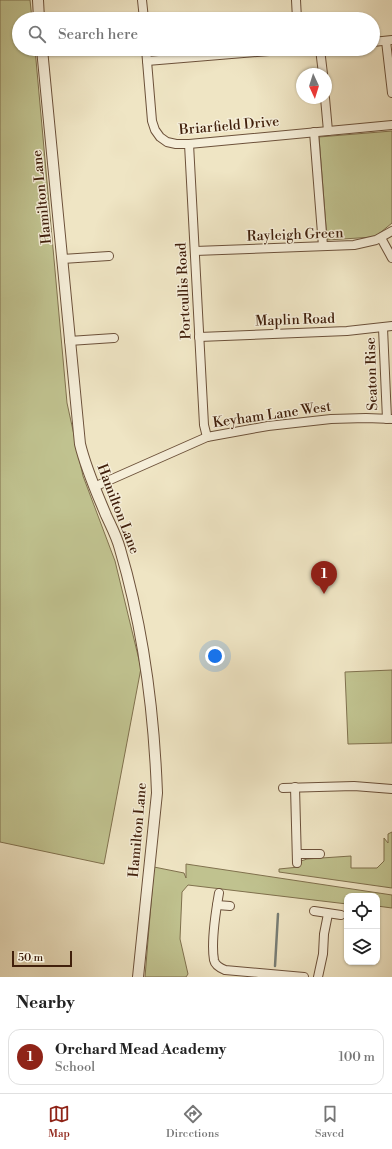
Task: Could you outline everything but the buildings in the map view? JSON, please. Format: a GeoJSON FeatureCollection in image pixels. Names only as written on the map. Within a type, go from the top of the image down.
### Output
{"type":"FeatureCollection","features":[{"type":"Feature","properties":{"kind":"street"},"geometry":{"type":"LineString","coordinates":[[38,0],[39,12]]}},
{"type":"Feature","properties":{"kind":"street"},"geometry":{"type":"LineString","coordinates":[[142,0],[143,12]]}},
{"type":"Feature","properties":{"kind":"street"},"geometry":{"type":"LineString","coordinates":[[296,0],[297,12]]}},
{"type":"Feature","properties":{"kind":"street"},"geometry":{"type":"LineString","coordinates":[[389,41],[392,93]]}},
{"type":"Feature","properties":{"kind":"street","name":"Hamilton Lane"},"geometry":{"type":"LineString","coordinates":[[43,56],[80,444],[86,468],[120,547],[133,595],[143,654],[156,764],[156,799],[138,977]]}},
{"type":"Feature","properties":{"kind":"street","name":"Briarfield Drive"},"geometry":{"type":"LineString","coordinates":[[147,56],[152,121],[155,130],[160,137],[167,142],[189,144],[392,125]]}},
{"type":"Feature","properties":{"kind":"street"},"geometry":{"type":"LineString","coordinates":[[147,62],[215,56]]}},
{"type":"Feature","properties":{"kind":"street"},"geometry":{"type":"LineString","coordinates":[[321,56],[322,68]]}},
{"type":"Feature","properties":{"kind":"street"},"geometry":{"type":"LineString","coordinates":[[326,104],[328,130]]}},
{"type":"Feature","properties":{"kind":"street"},"geometry":{"type":"LineString","coordinates":[[314,132],[323,246]]}},
{"type":"Feature","properties":{"kind":"street","name":"Portcullis Road"},"geometry":{"type":"LineString","coordinates":[[189,144],[204,425],[207,438]]}},
{"type":"Feature","properties":{"kind":"street","name":"Rayleigh Green"},"geometry":{"type":"LineString","coordinates":[[195,252],[361,244],[381,238],[392,231]]}},
{"type":"Feature","properties":{"kind":"street"},"geometry":{"type":"LineString","coordinates":[[381,238],[392,258]]}},
{"type":"Feature","properties":{"kind":"street"},"geometry":{"type":"LineString","coordinates":[[62,259],[109,256]]}},
{"type":"Feature","properties":{"kind":"street","name":"Maplin Road"},"geometry":{"type":"LineString","coordinates":[[199,337],[347,331],[392,326]]}},
{"type":"Feature","properties":{"kind":"street","name":"Seaton Rise"},"geometry":{"type":"LineString","coordinates":[[383,328],[389,419]]}},
{"type":"Feature","properties":{"kind":"street"},"geometry":{"type":"LineString","coordinates":[[70,341],[114,338]]}},
{"type":"Feature","properties":{"kind":"street","name":"Keyham Lane West"},"geometry":{"type":"LineString","coordinates":[[94,487],[207,438],[268,426],[324,420],[366,418],[389,419]]}},
{"type":"Feature","properties":{"kind":"street"},"geometry":{"type":"LineString","coordinates":[[283,788],[354,786],[392,789]]}},
{"type":"Feature","properties":{"kind":"street"},"geometry":{"type":"LineString","coordinates":[[295,787],[297,863]]}},
{"type":"Feature","properties":{"kind":"street"},"geometry":{"type":"LineString","coordinates":[[297,854],[320,854]]}},
{"type":"Feature","properties":{"kind":"street"},"geometry":{"type":"LineString","coordinates":[[220,893],[217,906],[214,939],[214,960],[220,968],[225,970],[304,977]]}},
{"type":"Feature","properties":{"kind":"street"},"geometry":{"type":"LineString","coordinates":[[217,906],[230,906]]}},
{"type":"Feature","properties":{"kind":"street"},"geometry":{"type":"LineString","coordinates":[[314,911],[341,915]]}},
{"type":"Feature","properties":{"kind":"street"},"geometry":{"type":"LineString","coordinates":[[318,977],[323,954],[324,934],[328,914]]}},
{"type":"Feature","properties":{"kind":"green space"},"geometry":{"type":"Polygon","coordinates":[[[0,0],[30,0],[31,12],[12,12],[12,56],[36,56],[67,403],[83,476],[115,561],[141,668],[104,864],[0,842],[0,0]]]}},
{"type":"Feature","properties":{"kind":"green space"},"geometry":{"type":"Polygon","coordinates":[[[392,131],[392,223],[374,237],[327,240],[319,137],[392,131]]]}},
{"type":"Feature","properties":{"kind":"green space"},"geometry":{"type":"Polygon","coordinates":[[[392,670],[392,743],[348,744],[345,672],[392,670]]]}},
{"type":"Feature","properties":{"kind":"green space"},"geometry":{"type":"Polygon","coordinates":[[[392,832],[392,888],[279,872],[279,869],[299,867],[301,861],[307,859],[351,856],[351,868],[377,868],[384,861],[384,838],[388,843],[388,834],[392,832]]]}},
{"type":"Feature","properties":{"kind":"green space"},"geometry":{"type":"Polygon","coordinates":[[[186,864],[379,893],[344,893],[344,904],[188,885],[182,892],[180,939],[188,974],[186,977],[145,977],[154,867],[184,873],[186,878],[186,864]]]}},
{"type":"Feature","properties":{"kind":"green space"},"geometry":{"type":"Polygon","coordinates":[[[380,893],[392,895],[392,908],[380,906],[380,893]]]}},
{"type":"Feature","properties":{"kind":"waterway"},"geometry":{"type":"LineString","coordinates":[[275,966],[278,914]]}},
{"type":"Feature","properties":{"kind":"place","name":"Orchard Mead Academy"},"geometry":{"type":"Point","coordinates":[324,594]}}]}
